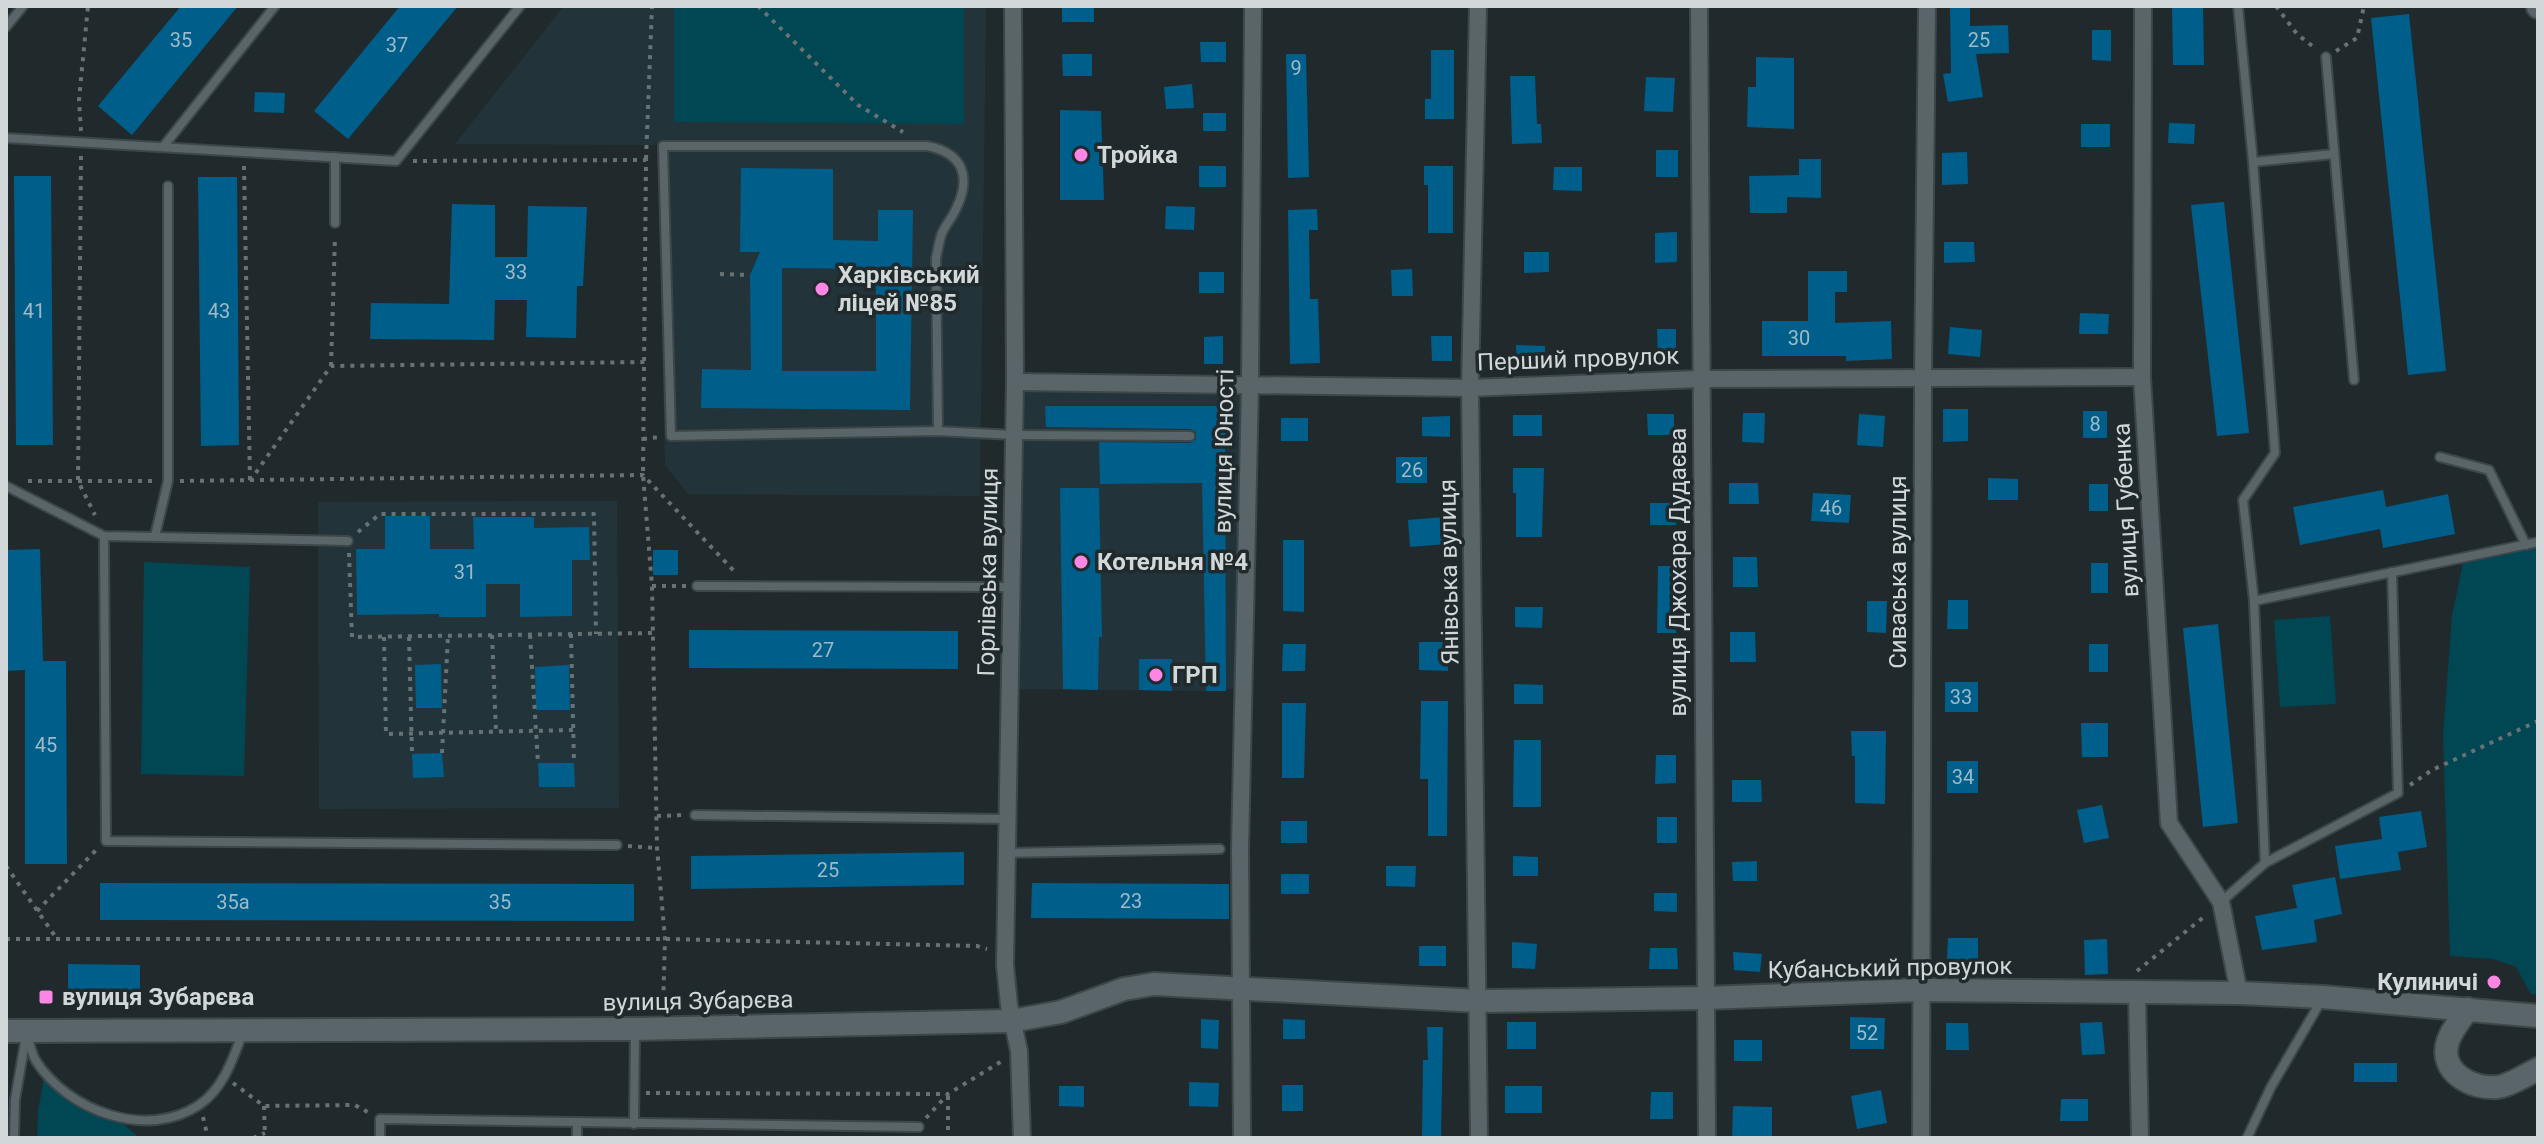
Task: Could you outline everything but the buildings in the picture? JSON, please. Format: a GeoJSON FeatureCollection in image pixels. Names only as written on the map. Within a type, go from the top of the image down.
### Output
{"type":"FeatureCollection","features":[{"type":"Feature","properties":{"kind":"street","name":"Горлівська вулиця"},"geometry":{"type":"LineString","coordinates":[[1013,6],[1015,382],[1005,965],[1011,1021],[1019,1051],[1022,1138]]}},
{"type":"Feature","properties":{"kind":"street","name":"вулиця Юності"},"geometry":{"type":"LineString","coordinates":[[1242,1138],[1240,849],[1250,385],[1253,6]]}},
{"type":"Feature","properties":{"kind":"street","name":"Янівська вулиця"},"geometry":{"type":"LineString","coordinates":[[1478,6],[1470,388],[1479,1138]]}},
{"type":"Feature","properties":{"kind":"street","name":"вулиця Джохара Дудаєва"},"geometry":{"type":"LineString","coordinates":[[1699,6],[1707,1138]]}},
{"type":"Feature","properties":{"kind":"street","name":"Сиваська вулиця"},"geometry":{"type":"LineString","coordinates":[[1921,1138],[1927,6]]}},
{"type":"Feature","properties":{"kind":"street","name":"вулиця Губенка"},"geometry":{"type":"LineString","coordinates":[[2143,6],[2142,377],[2169,823],[2221,902],[2239,993]]}},
{"type":"Feature","properties":{"kind":"street","name":"Перший провулок"},"geometry":{"type":"LineString","coordinates":[[1015,382],[1470,388],[1700,379],[2142,377]]}},
{"type":"Feature","properties":{"kind":"street","name":"Кубанський провулок"},"geometry":{"type":"LineString","coordinates":[[1242,989],[1479,1001],[1706,998],[2133,985],[2323,997],[2538,1016]]}},
{"type":"Feature","properties":{"kind":"street"},"geometry":{"type":"LineString","coordinates":[[2133,985],[2140,1138]]}},
{"type":"Feature","properties":{"kind":"street","name":"вулиця Зубарєва"},"geometry":{"type":"LineString","coordinates":[[16,1031],[635,1029],[1011,1021],[1061,1012],[1139,986],[1242,989]]}},
{"type":"Feature","properties":{"kind":"street"},"geometry":{"type":"LineString","coordinates":[[2468,1009],[2447,1043],[2448,1065],[2455,1073],[2478,1085],[2499,1087],[2538,1069]]}},
{"type":"Feature","properties":{"kind":"lane"},"geometry":{"type":"LineString","coordinates":[[6,27],[23,6]]}},
{"type":"Feature","properties":{"kind":"lane"},"geometry":{"type":"LineString","coordinates":[[163,147],[275,6]]}},
{"type":"Feature","properties":{"kind":"lane"},"geometry":{"type":"LineString","coordinates":[[6,138],[81,140],[396,161],[520,6]]}},
{"type":"Feature","properties":{"kind":"lane"},"geometry":{"type":"LineString","coordinates":[[2238,6],[2275,453],[2243,500],[2254,601],[2265,863]]}},
{"type":"Feature","properties":{"kind":"lane"},"geometry":{"type":"LineString","coordinates":[[2326,57],[2354,380]]}},
{"type":"Feature","properties":{"kind":"lane"},"geometry":{"type":"LineString","coordinates":[[938,431],[936,258],[942,233],[961,198],[963,172],[956,158],[943,149],[927,146],[663,146],[671,436],[938,431],[1013,435],[1190,436]]}},
{"type":"Feature","properties":{"kind":"lane"},"geometry":{"type":"LineString","coordinates":[[2253,162],[2334,154]]}},
{"type":"Feature","properties":{"kind":"lane"},"geometry":{"type":"LineString","coordinates":[[335,157],[335,223]]}},
{"type":"Feature","properties":{"kind":"lane"},"geometry":{"type":"LineString","coordinates":[[155,536],[168,481],[168,186]]}},
{"type":"Feature","properties":{"kind":"lane"},"geometry":{"type":"LineString","coordinates":[[2440,457],[2489,470],[2526,545]]}},
{"type":"Feature","properties":{"kind":"lane"},"geometry":{"type":"LineString","coordinates":[[6,486],[104,536],[348,541]]}},
{"type":"Feature","properties":{"kind":"lane"},"geometry":{"type":"LineString","coordinates":[[104,536],[106,841],[617,845]]}},
{"type":"Feature","properties":{"kind":"lane"},"geometry":{"type":"LineString","coordinates":[[2254,601],[2538,542]]}},
{"type":"Feature","properties":{"kind":"lane"},"geometry":{"type":"LineString","coordinates":[[2221,902],[2265,863],[2398,793],[2392,572]]}},
{"type":"Feature","properties":{"kind":"lane"},"geometry":{"type":"LineString","coordinates":[[697,586],[1012,587]]}},
{"type":"Feature","properties":{"kind":"lane"},"geometry":{"type":"LineString","coordinates":[[695,815],[1007,819]]}},
{"type":"Feature","properties":{"kind":"lane"},"geometry":{"type":"LineString","coordinates":[[1008,853],[1220,849]]}},
{"type":"Feature","properties":{"kind":"lane"},"geometry":{"type":"LineString","coordinates":[[2247,1138],[2271,1087],[2323,997]]}},
{"type":"Feature","properties":{"kind":"lane"},"geometry":{"type":"LineString","coordinates":[[634,1124],[635,1029]]}},
{"type":"Feature","properties":{"kind":"lane"},"geometry":{"type":"LineString","coordinates":[[16,1031],[34,1059],[76,1101],[117,1118],[153,1121],[199,1105],[224,1077],[243,1030]]}},
{"type":"Feature","properties":{"kind":"lane"},"geometry":{"type":"LineString","coordinates":[[14,1138],[16,1031]]}},
{"type":"Feature","properties":{"kind":"lane"},"geometry":{"type":"LineString","coordinates":[[380,1138],[380,1119],[919,1127]]}},
{"type":"Feature","properties":{"kind":"lane"},"geometry":{"type":"LineString","coordinates":[[577,1123],[577,1138]]}},
{"type":"Feature","properties":{"kind":"path"},"geometry":{"type":"LineString","coordinates":[[88,6],[79,100],[78,481],[104,536]]}},
{"type":"Feature","properties":{"kind":"path"},"geometry":{"type":"LineString","coordinates":[[652,6],[646,160],[643,475],[652,586],[657,848],[665,939],[663,1008]]}},
{"type":"Feature","properties":{"kind":"path"},"geometry":{"type":"LineString","coordinates":[[758,6],[858,105],[927,146]]}},
{"type":"Feature","properties":{"kind":"path"},"geometry":{"type":"LineString","coordinates":[[2276,6],[2297,34],[2326,57],[2357,38],[2364,6]]}},
{"type":"Feature","properties":{"kind":"path"},"geometry":{"type":"LineString","coordinates":[[244,152],[250,481]]}},
{"type":"Feature","properties":{"kind":"path"},"geometry":{"type":"LineString","coordinates":[[396,161],[646,160]]}},
{"type":"Feature","properties":{"kind":"path"},"geometry":{"type":"LineString","coordinates":[[250,481],[331,366],[335,223]]}},
{"type":"Feature","properties":{"kind":"path"},"geometry":{"type":"LineString","coordinates":[[720,274],[750,275]]}},
{"type":"Feature","properties":{"kind":"path"},"geometry":{"type":"LineString","coordinates":[[331,366],[645,362]]}},
{"type":"Feature","properties":{"kind":"path"},"geometry":{"type":"LineString","coordinates":[[20,481],[643,475],[748,586]]}},
{"type":"Feature","properties":{"kind":"path"},"geometry":{"type":"LineString","coordinates":[[596,634],[594,514],[380,514],[348,541],[352,637],[409,637],[492,635],[530,635],[571,634],[596,634],[653,633]]}},
{"type":"Feature","properties":{"kind":"path"},"geometry":{"type":"LineString","coordinates":[[652,586],[697,586]]}},
{"type":"Feature","properties":{"kind":"path"},"geometry":{"type":"LineString","coordinates":[[571,634],[574,763]]}},
{"type":"Feature","properties":{"kind":"path"},"geometry":{"type":"LineString","coordinates":[[492,635],[496,732]]}},
{"type":"Feature","properties":{"kind":"path"},"geometry":{"type":"LineString","coordinates":[[530,635],[538,763]]}},
{"type":"Feature","properties":{"kind":"path"},"geometry":{"type":"LineString","coordinates":[[442,753],[448,636]]}},
{"type":"Feature","properties":{"kind":"path"},"geometry":{"type":"LineString","coordinates":[[384,637],[386,734],[573,730]]}},
{"type":"Feature","properties":{"kind":"path"},"geometry":{"type":"LineString","coordinates":[[409,637],[412,754]]}},
{"type":"Feature","properties":{"kind":"path"},"geometry":{"type":"LineString","coordinates":[[2398,793],[2432,770],[2538,721]]}},
{"type":"Feature","properties":{"kind":"path"},"geometry":{"type":"LineString","coordinates":[[656,816],[695,815]]}},
{"type":"Feature","properties":{"kind":"path"},"geometry":{"type":"LineString","coordinates":[[37,911],[106,841]]}},
{"type":"Feature","properties":{"kind":"path"},"geometry":{"type":"LineString","coordinates":[[617,845],[657,848]]}},
{"type":"Feature","properties":{"kind":"path"},"geometry":{"type":"LineString","coordinates":[[6,866],[55,937]]}},
{"type":"Feature","properties":{"kind":"path"},"geometry":{"type":"LineString","coordinates":[[2133,985],[2221,902]]}},
{"type":"Feature","properties":{"kind":"path"},"geometry":{"type":"LineString","coordinates":[[6,939],[665,939],[977,946],[994,951],[1005,965]]}},
{"type":"Feature","properties":{"kind":"path"},"geometry":{"type":"LineString","coordinates":[[635,1093],[948,1094],[1019,1051]]}},
{"type":"Feature","properties":{"kind":"path"},"geometry":{"type":"LineString","coordinates":[[224,1077],[264,1106],[355,1105],[380,1119]]}},
{"type":"Feature","properties":{"kind":"path"},"geometry":{"type":"LineString","coordinates":[[948,1094],[948,1138]]}},
{"type":"Feature","properties":{"kind":"path"},"geometry":{"type":"LineString","coordinates":[[199,1105],[208,1138]]}},
{"type":"Feature","properties":{"kind":"path"},"geometry":{"type":"LineString","coordinates":[[253,1138],[265,1136],[264,1106]]}},
{"type":"Feature","properties":{"kind":"shaded area","name":"Харківський ліцей №85"},"geometry":{"type":"Polygon","coordinates":[[[564,6],[986,6],[980,496],[688,494],[665,465],[658,145],[455,144],[564,6]]]}},
{"type":"Feature","properties":{"kind":"shaded area"},"geometry":{"type":"Polygon","coordinates":[[[674,6],[964,6],[964,124],[674,122],[674,6]]]}},
{"type":"Feature","properties":{"kind":"shaded area"},"geometry":{"type":"Polygon","coordinates":[[[1015,382],[1250,385],[1243,688],[1206,691],[1011,689],[1015,382]]]}},
{"type":"Feature","properties":{"kind":"shaded area"},"geometry":{"type":"Polygon","coordinates":[[[617,501],[619,808],[319,809],[318,502],[617,501]]]}},
{"type":"Feature","properties":{"kind":"shaded area"},"geometry":{"type":"Polygon","coordinates":[[[2538,541],[2538,995],[2531,994],[2516,967],[2493,959],[2450,956],[2443,735],[2452,616],[2464,557],[2538,541]]]}},
{"type":"Feature","properties":{"kind":"shaded area"},"geometry":{"type":"Polygon","coordinates":[[[144,562],[250,567],[244,776],[141,774],[144,562]]]}},
{"type":"Feature","properties":{"kind":"shaded area"},"geometry":{"type":"Polygon","coordinates":[[[2330,616],[2336,704],[2280,707],[2274,620],[2330,616]]]}},
{"type":"Feature","properties":{"kind":"shaded area"},"geometry":{"type":"Polygon","coordinates":[[[45,1072],[76,1101],[117,1118],[139,1138],[37,1138],[45,1072]]]}},
{"type":"Feature","properties":{"kind":"place","name":"Тройка"},"geometry":{"type":"Point","coordinates":[1081,155]}},
{"type":"Feature","properties":{"kind":"place","name":"Харківський ліцей №85"},"geometry":{"type":"Point","coordinates":[822,289]}},
{"type":"Feature","properties":{"kind":"place","name":"Котельня №4"},"geometry":{"type":"Point","coordinates":[1081,562]}},
{"type":"Feature","properties":{"kind":"place","name":"ГРП"},"geometry":{"type":"Point","coordinates":[1156,675]}},
{"type":"Feature","properties":{"kind":"place","name":"Кулиничі"},"geometry":{"type":"Point","coordinates":[2494,982]}},
{"type":"Feature","properties":{"kind":"place","name":"вулиця Зубарєва"},"geometry":{"type":"Point","coordinates":[46,997]}}]}
